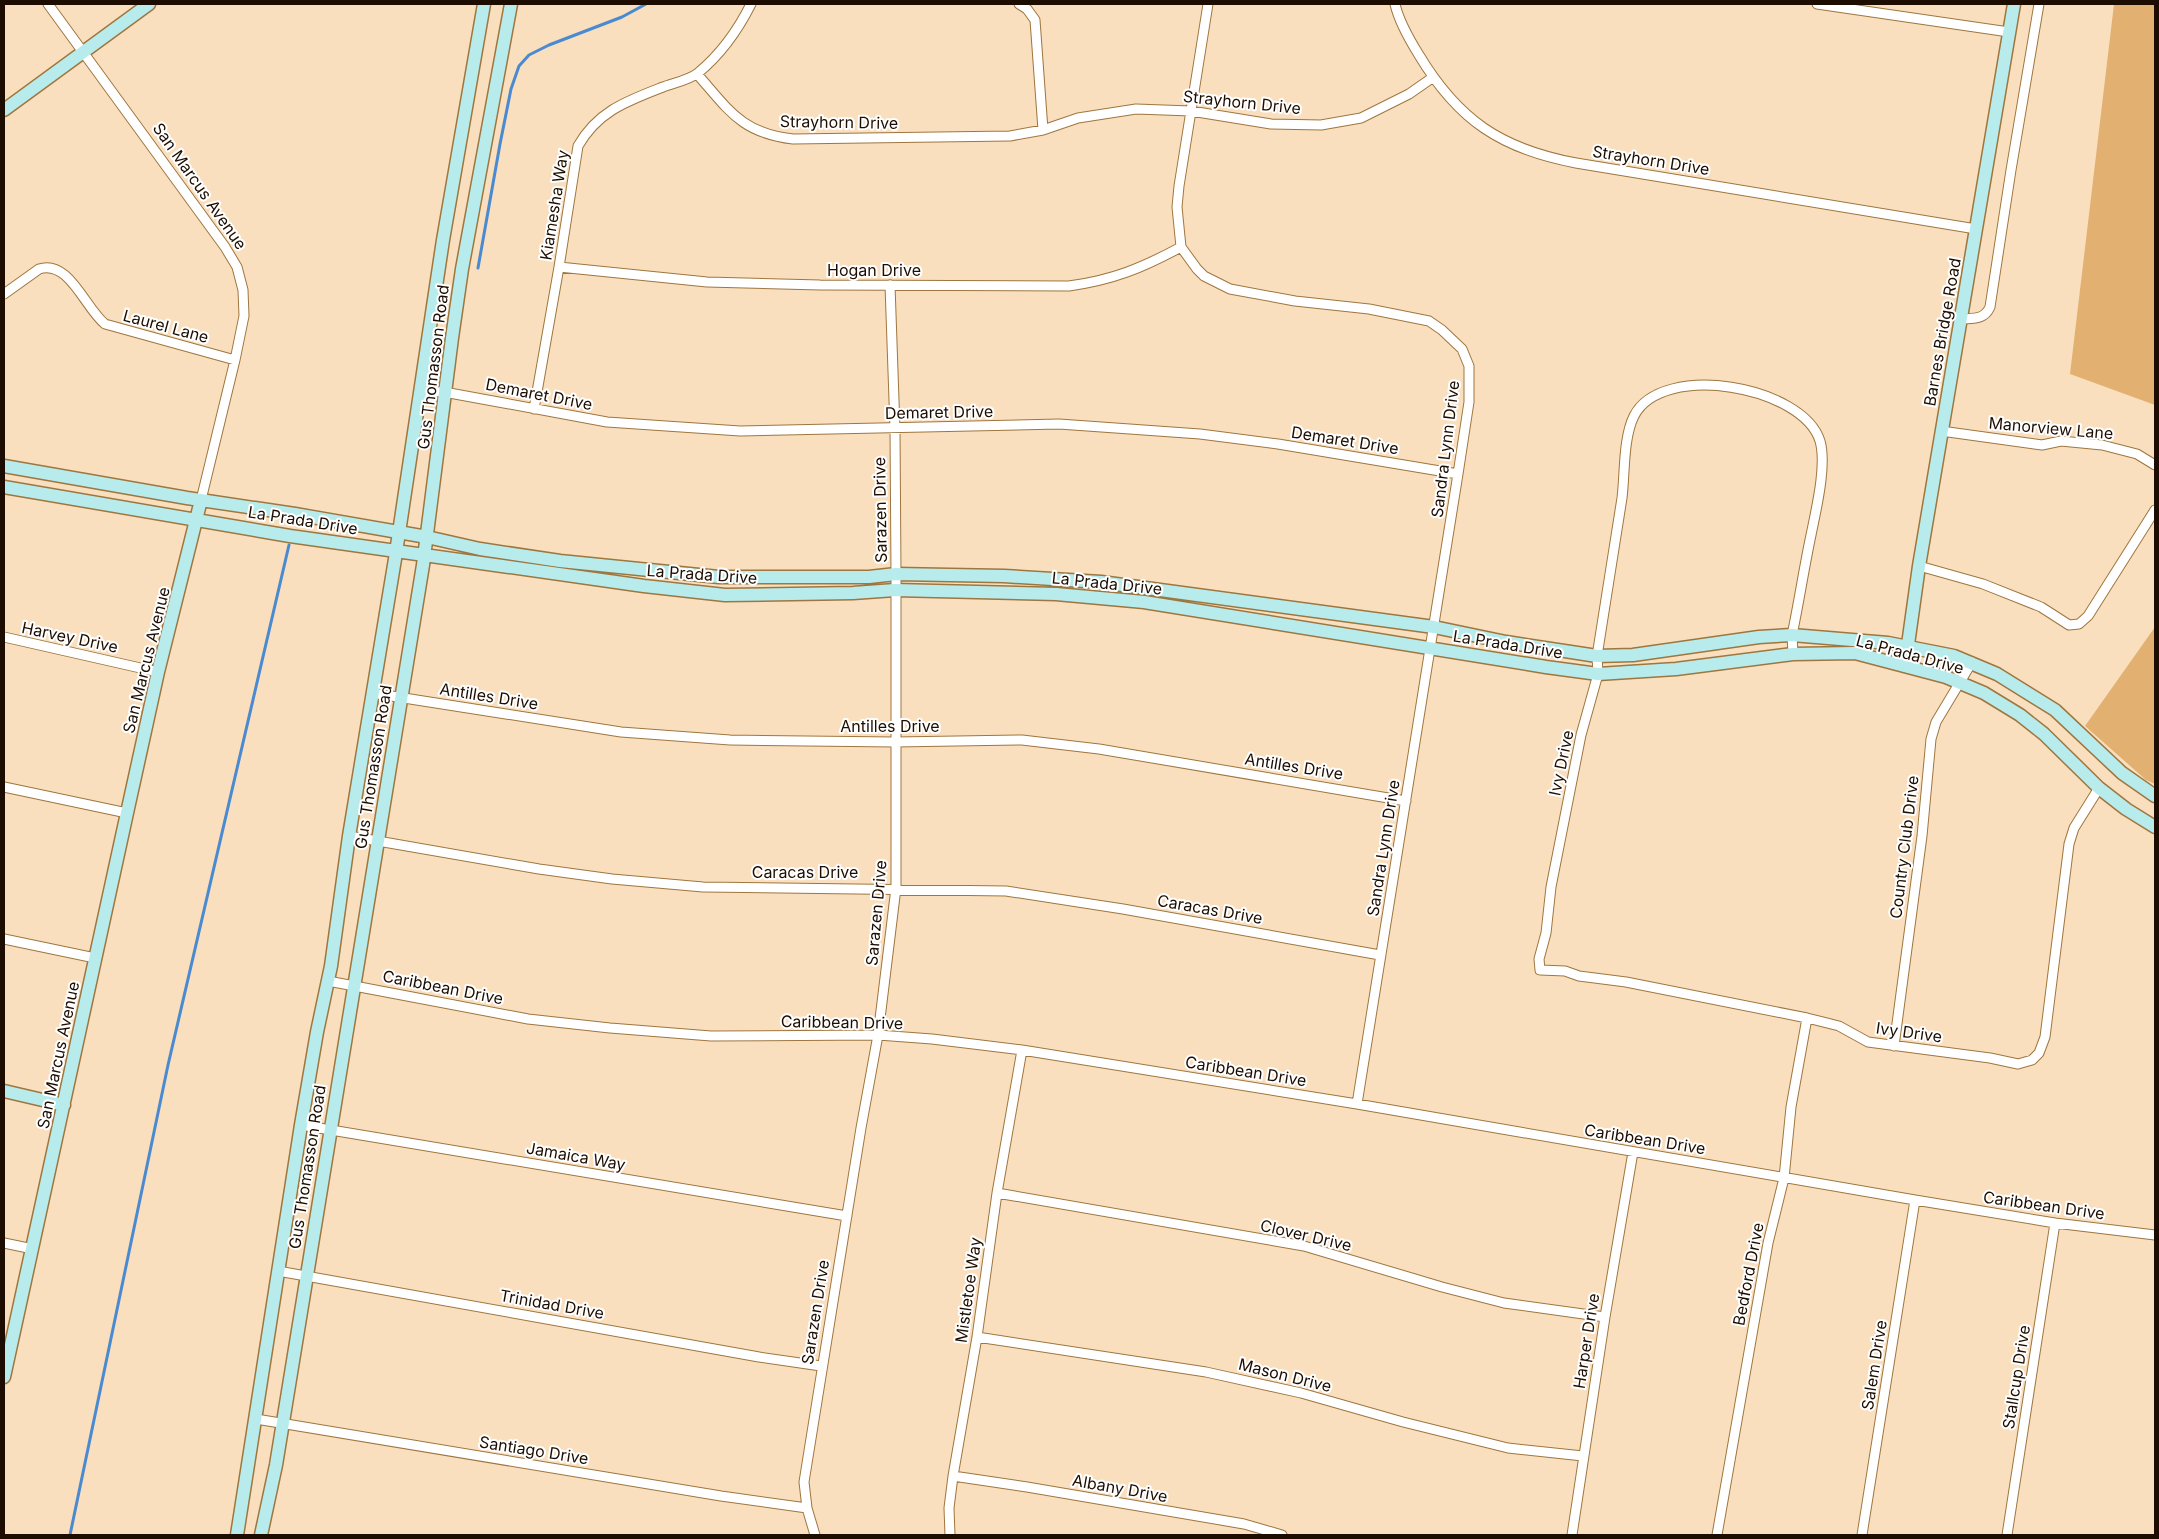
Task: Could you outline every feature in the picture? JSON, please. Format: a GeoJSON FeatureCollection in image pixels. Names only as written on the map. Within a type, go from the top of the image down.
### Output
{"type":"FeatureCollection","features":[{"type":"Feature","properties":{"kind":"main road"},"geometry":{"type":"LineString","coordinates":[[4,110],[149,4]]}},
{"type":"Feature","properties":{"kind":"main road","name":"Gus Thomasson Road"},"geometry":{"type":"LineString","coordinates":[[237,1535],[301,1125],[328,981],[443,240],[484,4]]}},
{"type":"Feature","properties":{"kind":"main road","name":"Gus Thomasson Road"},"geometry":{"type":"LineString","coordinates":[[261,1535],[276,1465],[281,1423],[427,537],[444,392],[462,269],[511,4]]}},
{"type":"Feature","properties":{"kind":"main road","name":"Barnes Bridge Road"},"geometry":{"type":"LineString","coordinates":[[1905,666],[1941,432],[2014,4]]}},
{"type":"Feature","properties":{"kind":"main road","name":"La Prada Drive"},"geometry":{"type":"LineString","coordinates":[[4,466],[427,537],[480,549],[572,562],[719,577],[869,577],[896,574],[1004,576],[1101,582],[1434,627],[1506,642],[1597,656],[1633,655],[1759,637],[1792,635],[1908,646],[1954,656],[1997,674],[2055,710],[2122,773],[2155,796]]}},
{"type":"Feature","properties":{"kind":"main road","name":"La Prada Drive"},"geometry":{"type":"LineString","coordinates":[[4,487],[290,536],[424,554],[570,577],[725,595],[853,593],[895,590],[1056,594],[1144,602],[1546,668],[1598,674],[1676,669],[1793,654],[1855,653],[1946,677],[2004,704],[2034,726],[2099,788],[2126,809],[2154,823]]}},
{"type":"Feature","properties":{"kind":"main road","name":"San Marcus Avenue"},"geometry":{"type":"LineString","coordinates":[[4,1377],[158,672],[198,519],[201,500]]}},
{"type":"Feature","properties":{"kind":"main road"},"geometry":{"type":"LineString","coordinates":[[570,577],[572,562]]}},
{"type":"Feature","properties":{"kind":"main road"},"geometry":{"type":"LineString","coordinates":[[1676,669],[1677,650]]}},
{"type":"Feature","properties":{"kind":"main road"},"geometry":{"type":"LineString","coordinates":[[4,1091],[64,1105]]}},
{"type":"Feature","properties":{"kind":"street","name":"San Marcus Avenue"},"geometry":{"type":"LineString","coordinates":[[48,4],[225,247],[237,267],[243,290],[244,316],[201,500]]}},
{"type":"Feature","properties":{"kind":"street","name":"Kiamesha Way"},"geometry":{"type":"LineString","coordinates":[[534,409],[578,146],[585,134],[611,109],[697,74],[731,40],[751,4]]}},
{"type":"Feature","properties":{"kind":"street"},"geometry":{"type":"LineString","coordinates":[[1019,4],[1027,9],[1035,20],[1043,130]]}},
{"type":"Feature","properties":{"kind":"street","name":"Sandra Lynn Drive"},"geometry":{"type":"LineString","coordinates":[[1208,4],[1177,207],[1181,247],[1197,270],[1222,286],[1295,301],[1378,311],[1429,321],[1442,330],[1462,349],[1469,366],[1469,402],[1357,1104]]}},
{"type":"Feature","properties":{"kind":"street"},"geometry":{"type":"LineString","coordinates":[[1396,4],[1398,16],[1432,78]]}},
{"type":"Feature","properties":{"kind":"street"},"geometry":{"type":"LineString","coordinates":[[1816,4],[2009,32]]}},
{"type":"Feature","properties":{"kind":"street"},"geometry":{"type":"LineString","coordinates":[[1961,319],[1982,318],[1987,314],[1990,307],[2010,170],[2039,4]]}},
{"type":"Feature","properties":{"kind":"street","name":"Strayhorn Drive"},"geometry":{"type":"LineString","coordinates":[[697,74],[737,120],[755,130],[772,136],[802,138],[1010,136],[1043,130],[1078,118],[1136,109],[1191,111],[1271,124],[1320,125],[1361,118],[1408,94],[1432,78],[1459,110],[1493,134],[1517,147],[1546,158],[1976,229]]}},
{"type":"Feature","properties":{"kind":"street","name":"Hogan Drive"},"geometry":{"type":"LineString","coordinates":[[559,267],[707,282],[1069,286],[1101,282],[1147,266],[1181,247]]}},
{"type":"Feature","properties":{"kind":"street","name":"Laurel Lane"},"geometry":{"type":"LineString","coordinates":[[4,294],[38,270],[45,267],[56,268],[69,279],[99,319],[105,324],[163,342],[235,360]]}},
{"type":"Feature","properties":{"kind":"street","name":"Sarazen Drive"},"geometry":{"type":"LineString","coordinates":[[816,1535],[807,1508],[804,1482],[846,1216],[878,1035],[896,888],[896,574],[890,285]]}},
{"type":"Feature","properties":{"kind":"street","name":"Ivy Drive"},"geometry":{"type":"LineString","coordinates":[[1793,654],[1792,635],[1819,495],[1821,467],[1820,441],[1809,422],[1795,411],[1774,400],[1731,388],[1705,384],[1683,386],[1659,394],[1644,402],[1633,416],[1628,437],[1622,497],[1597,656],[1598,674],[1581,735],[1551,887],[1546,933],[1539,959],[1540,970],[1626,982],[1807,1018],[1839,1026],[1868,1042],[1990,1058],[2018,1064],[2032,1060],[2039,1053],[2045,1037],[2069,844],[2074,828],[2099,788]]}},
{"type":"Feature","properties":{"kind":"street","name":"Demaret Drive"},"geometry":{"type":"LineString","coordinates":[[420,391],[444,392],[607,422],[740,431],[1059,424],[1200,434],[1278,444],[1458,474]]}},
{"type":"Feature","properties":{"kind":"street","name":"Manorview Lane"},"geometry":{"type":"LineString","coordinates":[[1941,432],[2042,445],[2061,441],[2102,445],[2138,454],[2155,465]]}},
{"type":"Feature","properties":{"kind":"street"},"geometry":{"type":"LineString","coordinates":[[1919,566],[1983,584],[2041,607],[2069,625],[2079,624],[2088,616],[2155,510]]}},
{"type":"Feature","properties":{"kind":"street","name":"Harvey Drive"},"geometry":{"type":"LineString","coordinates":[[4,638],[158,672]]}},
{"type":"Feature","properties":{"kind":"street","name":"Country Club Drive"},"geometry":{"type":"LineString","coordinates":[[1894,1046],[1922,836],[1931,739],[1936,722],[1972,662]]}},
{"type":"Feature","properties":{"kind":"street","name":"Antilles Drive"},"geometry":{"type":"LineString","coordinates":[[372,693],[621,732],[730,740],[895,742],[1022,740],[1099,749],[1406,801]]}},
{"type":"Feature","properties":{"kind":"street"},"geometry":{"type":"LineString","coordinates":[[4,787],[127,813]]}},
{"type":"Feature","properties":{"kind":"street","name":"Caracas Drive"},"geometry":{"type":"LineString","coordinates":[[349,836],[539,869],[621,880],[703,886],[1006,891],[1123,909],[1380,955]]}},
{"type":"Feature","properties":{"kind":"street"},"geometry":{"type":"LineString","coordinates":[[4,938],[95,958]]}},
{"type":"Feature","properties":{"kind":"street","name":"Caribbean Drive"},"geometry":{"type":"LineString","coordinates":[[328,981],[528,1019],[610,1028],[711,1036],[878,1035],[932,1039],[1022,1050],[1357,1104],[2055,1223],[2155,1236]]}},
{"type":"Feature","properties":{"kind":"street","name":"Bedford Drive"},"geometry":{"type":"LineString","coordinates":[[1717,1535],[1768,1243],[1784,1178],[1791,1107],[1807,1018]]}},
{"type":"Feature","properties":{"kind":"street","name":"Mistletoe Way"},"geometry":{"type":"LineString","coordinates":[[950,1535],[949,1508],[953,1476],[977,1337],[997,1193],[1022,1050]]}},
{"type":"Feature","properties":{"kind":"street","name":"Jamaica Way"},"geometry":{"type":"LineString","coordinates":[[301,1125],[846,1216]]}},
{"type":"Feature","properties":{"kind":"street","name":"Harper Drive"},"geometry":{"type":"LineString","coordinates":[[1572,1535],[1605,1317],[1633,1152]]}},
{"type":"Feature","properties":{"kind":"street","name":"Clover Drive"},"geometry":{"type":"LineString","coordinates":[[997,1193],[1304,1246],[1442,1287],[1504,1303],[1605,1317]]}},
{"type":"Feature","properties":{"kind":"street","name":"Salem Drive"},"geometry":{"type":"LineString","coordinates":[[1862,1535],[1915,1200]]}},
{"type":"Feature","properties":{"kind":"street","name":"Stallcup Drive"},"geometry":{"type":"LineString","coordinates":[[2007,1535],[2055,1223]]}},
{"type":"Feature","properties":{"kind":"street"},"geometry":{"type":"LineString","coordinates":[[4,1242],[33,1249]]}},
{"type":"Feature","properties":{"kind":"street","name":"Trinidad Drive"},"geometry":{"type":"LineString","coordinates":[[278,1271],[759,1357],[822,1366]]}},
{"type":"Feature","properties":{"kind":"street","name":"Mason Drive"},"geometry":{"type":"LineString","coordinates":[[977,1337],[1206,1372],[1302,1393],[1403,1422],[1508,1448],[1583,1456]]}},
{"type":"Feature","properties":{"kind":"street","name":"Santiago Drive"},"geometry":{"type":"LineString","coordinates":[[256,1419],[721,1496],[807,1508]]}},
{"type":"Feature","properties":{"kind":"street","name":"Albany Drive"},"geometry":{"type":"LineString","coordinates":[[953,1476],[1244,1524],[1282,1535]]}},
{"type":"Feature","properties":{"kind":"shaded area"},"geometry":{"type":"Polygon","coordinates":[[[2114,4],[2155,4],[2155,405],[2070,374],[2114,4]]]}},
{"type":"Feature","properties":{"kind":"shaded area"},"geometry":{"type":"Polygon","coordinates":[[[2155,627],[2155,784],[2146,780],[2085,726],[2155,627]]]}},
{"type":"Feature","properties":{"kind":"waterway"},"geometry":{"type":"LineString","coordinates":[[478,268],[511,89],[519,66],[529,55],[549,45],[622,17],[646,4]]}},
{"type":"Feature","properties":{"kind":"waterway"},"geometry":{"type":"LineString","coordinates":[[70,1535],[168,1065],[289,545]]}}]}
